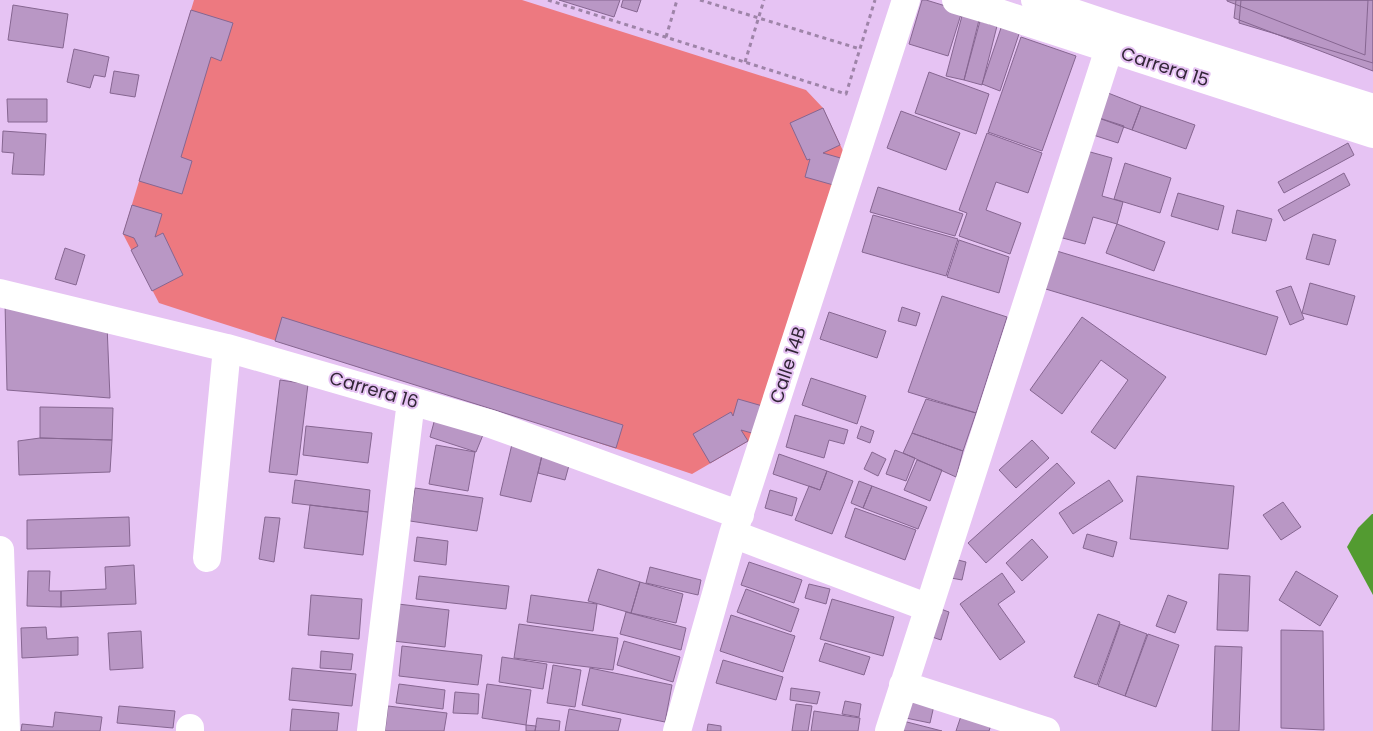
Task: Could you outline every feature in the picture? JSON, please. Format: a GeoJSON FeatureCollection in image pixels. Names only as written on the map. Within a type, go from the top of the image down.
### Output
{"type":"FeatureCollection","features":[{"type":"Feature","properties":{"kind":"street","name":"Calle 14B"},"geometry":{"type":"LineString","coordinates":[[677,731],[736,524],[906,0]]}},
{"type":"Feature","properties":{"kind":"street","name":"Carrera 15"},"geometry":{"type":"LineString","coordinates":[[956,0],[994,5],[1373,108]]}},
{"type":"Feature","properties":{"kind":"street","name":"Carrera 15"},"geometry":{"type":"LineString","coordinates":[[1035,0],[1112,38],[1373,134]]}},
{"type":"Feature","properties":{"kind":"street"},"geometry":{"type":"LineString","coordinates":[[889,731],[1112,38]]}},
{"type":"Feature","properties":{"kind":"street","name":"Carrera 16"},"geometry":{"type":"LineString","coordinates":[[0,292],[227,348],[491,424],[736,524],[929,608]]}},
{"type":"Feature","properties":{"kind":"street"},"geometry":{"type":"LineString","coordinates":[[207,558],[227,348]]}},
{"type":"Feature","properties":{"kind":"street"},"geometry":{"type":"LineString","coordinates":[[371,731],[411,401]]}},
{"type":"Feature","properties":{"kind":"street"},"geometry":{"type":"LineString","coordinates":[[0,550],[6,731]]}},
{"type":"Feature","properties":{"kind":"street"},"geometry":{"type":"LineString","coordinates":[[903,685],[1046,731]]}},
{"type":"Feature","properties":{"kind":"path"},"geometry":{"type":"LineString","coordinates":[[548,0],[846,94],[875,0]]}},
{"type":"Feature","properties":{"kind":"path"},"geometry":{"type":"LineString","coordinates":[[666,37],[677,0]]}},
{"type":"Feature","properties":{"kind":"path"},"geometry":{"type":"LineString","coordinates":[[700,0],[860,49]]}},
{"type":"Feature","properties":{"kind":"path"},"geometry":{"type":"LineString","coordinates":[[745,62],[764,0]]}},
{"type":"Feature","properties":{"kind":"shaded area"},"geometry":{"type":"Polygon","coordinates":[[[194,0],[522,0],[806,90],[823,108],[845,155],[759,435],[692,474],[159,303],[123,234],[194,0]]]}},
{"type":"Feature","properties":{"kind":"shaded area"},"geometry":{"type":"Polygon","coordinates":[[[1372,514],[1373,595],[1347,547],[1358,528],[1372,514]]]}},
{"type":"Feature","properties":{"kind":"building"},"geometry":{"type":"Polygon","coordinates":[[[559,0],[620,0],[614,17],[559,0]]]}},
{"type":"Feature","properties":{"kind":"building"},"geometry":{"type":"Polygon","coordinates":[[[623,0],[641,0],[637,12],[621,7],[623,0]]]}},
{"type":"Feature","properties":{"kind":"building"},"geometry":{"type":"Polygon","coordinates":[[[922,0],[962,11],[948,56],[909,44],[922,0]]]}},
{"type":"Feature","properties":{"kind":"building"},"geometry":{"type":"Polygon","coordinates":[[[1236,0],[1373,0],[1373,71],[1234,18],[1236,0]]]}},
{"type":"Feature","properties":{"kind":"building"},"geometry":{"type":"Polygon","coordinates":[[[1241,0],[1373,0],[1373,63],[1239,23],[1241,0]]]}},
{"type":"Feature","properties":{"kind":"building"},"geometry":{"type":"Polygon","coordinates":[[[1368,0],[1365,55],[1227,1],[1368,0]]]}},
{"type":"Feature","properties":{"kind":"building"},"geometry":{"type":"Polygon","coordinates":[[[13,5],[68,14],[63,48],[8,40],[13,5]]]}},
{"type":"Feature","properties":{"kind":"building"},"geometry":{"type":"Polygon","coordinates":[[[191,10],[233,23],[221,61],[211,57],[181,157],[192,161],[182,194],[139,181],[191,10]]]}},
{"type":"Feature","properties":{"kind":"building"},"geometry":{"type":"Polygon","coordinates":[[[963,12],[980,16],[964,80],[946,76],[963,12]]]}},
{"type":"Feature","properties":{"kind":"building"},"geometry":{"type":"Polygon","coordinates":[[[980,21],[997,26],[982,85],[964,80],[980,21]]]}},
{"type":"Feature","properties":{"kind":"building"},"geometry":{"type":"Polygon","coordinates":[[[1003,22],[1021,28],[1000,91],[982,84],[1003,22]]]}},
{"type":"Feature","properties":{"kind":"building"},"geometry":{"type":"Polygon","coordinates":[[[1021,37],[1076,56],[1042,151],[988,132],[1021,37]]]}},
{"type":"Feature","properties":{"kind":"building"},"geometry":{"type":"Polygon","coordinates":[[[74,49],[109,57],[105,77],[94,75],[90,88],[67,82],[74,49]]]}},
{"type":"Feature","properties":{"kind":"building"},"geometry":{"type":"Polygon","coordinates":[[[114,71],[139,75],[135,97],[110,93],[114,71]]]}},
{"type":"Feature","properties":{"kind":"building"},"geometry":{"type":"Polygon","coordinates":[[[929,72],[989,94],[976,134],[915,113],[929,72]]]}},
{"type":"Feature","properties":{"kind":"building"},"geometry":{"type":"Polygon","coordinates":[[[1103,91],[1141,106],[1132,130],[1093,116],[1103,91]]]}},
{"type":"Feature","properties":{"kind":"building"},"geometry":{"type":"Polygon","coordinates":[[[7,99],[47,99],[47,122],[8,122],[7,99]]]}},
{"type":"Feature","properties":{"kind":"building"},"geometry":{"type":"Polygon","coordinates":[[[1141,106],[1195,125],[1186,149],[1132,130],[1141,106]]]}},
{"type":"Feature","properties":{"kind":"building"},"geometry":{"type":"Polygon","coordinates":[[[823,108],[840,145],[823,153],[844,159],[837,186],[805,177],[810,159],[807,160],[790,123],[823,108]]]}},
{"type":"Feature","properties":{"kind":"building"},"geometry":{"type":"Polygon","coordinates":[[[901,111],[960,133],[946,170],[887,148],[901,111]]]}},
{"type":"Feature","properties":{"kind":"building"},"geometry":{"type":"Polygon","coordinates":[[[1093,116],[1124,126],[1118,143],[1087,133],[1093,116]]]}},
{"type":"Feature","properties":{"kind":"building"},"geometry":{"type":"Polygon","coordinates":[[[3,131],[46,134],[44,175],[12,174],[14,153],[2,152],[3,131]]]}},
{"type":"Feature","properties":{"kind":"building"},"geometry":{"type":"Polygon","coordinates":[[[987,133],[1042,153],[1028,193],[996,182],[986,210],[1021,223],[1010,254],[959,236],[967,213],[959,210],[987,133]]]}},
{"type":"Feature","properties":{"kind":"building"},"geometry":{"type":"Polygon","coordinates":[[[1348,143],[1354,155],[1284,193],[1278,182],[1348,143]]]}},
{"type":"Feature","properties":{"kind":"building"},"geometry":{"type":"Polygon","coordinates":[[[1083,150],[1112,158],[1102,196],[1123,202],[1117,224],[1093,217],[1085,244],[1059,237],[1083,150]]]}},
{"type":"Feature","properties":{"kind":"building"},"geometry":{"type":"Polygon","coordinates":[[[1125,163],[1171,178],[1160,213],[1114,199],[1125,163]]]}},
{"type":"Feature","properties":{"kind":"building"},"geometry":{"type":"Polygon","coordinates":[[[1344,173],[1350,185],[1284,221],[1278,210],[1344,173]]]}},
{"type":"Feature","properties":{"kind":"building"},"geometry":{"type":"Polygon","coordinates":[[[878,187],[963,214],[955,236],[870,212],[878,187]]]}},
{"type":"Feature","properties":{"kind":"building"},"geometry":{"type":"Polygon","coordinates":[[[1178,193],[1224,206],[1218,230],[1171,216],[1178,193]]]}},
{"type":"Feature","properties":{"kind":"building"},"geometry":{"type":"Polygon","coordinates":[[[132,205],[162,214],[155,237],[163,233],[183,275],[152,291],[131,250],[138,246],[134,238],[123,234],[132,205]]]}},
{"type":"Feature","properties":{"kind":"building"},"geometry":{"type":"Polygon","coordinates":[[[1237,210],[1272,219],[1266,241],[1232,233],[1237,210]]]}},
{"type":"Feature","properties":{"kind":"building"},"geometry":{"type":"Polygon","coordinates":[[[873,215],[958,239],[946,276],[862,252],[873,215]]]}},
{"type":"Feature","properties":{"kind":"building"},"geometry":{"type":"Polygon","coordinates":[[[1117,224],[1165,242],[1154,271],[1106,253],[1117,224]]]}},
{"type":"Feature","properties":{"kind":"building"},"geometry":{"type":"Polygon","coordinates":[[[1313,234],[1336,240],[1329,265],[1306,259],[1313,234]]]}},
{"type":"Feature","properties":{"kind":"building"},"geometry":{"type":"Polygon","coordinates":[[[959,240],[1009,257],[999,293],[947,277],[959,240]]]}},
{"type":"Feature","properties":{"kind":"building"},"geometry":{"type":"Polygon","coordinates":[[[65,248],[85,255],[76,285],[55,279],[65,248]]]}},
{"type":"Feature","properties":{"kind":"building"},"geometry":{"type":"Polygon","coordinates":[[[1050,249],[1278,317],[1266,355],[1039,287],[1050,249]]]}},
{"type":"Feature","properties":{"kind":"building"},"geometry":{"type":"Polygon","coordinates":[[[1310,283],[1355,296],[1347,325],[1302,313],[1310,283]]]}},
{"type":"Feature","properties":{"kind":"building"},"geometry":{"type":"Polygon","coordinates":[[[1291,286],[1304,319],[1290,325],[1276,291],[1291,286]]]}},
{"type":"Feature","properties":{"kind":"building"},"geometry":{"type":"Polygon","coordinates":[[[942,296],[1007,317],[976,413],[908,392],[942,296]]]}},
{"type":"Feature","properties":{"kind":"building"},"geometry":{"type":"Polygon","coordinates":[[[5,303],[107,325],[110,398],[7,390],[5,303]]]}},
{"type":"Feature","properties":{"kind":"building"},"geometry":{"type":"Polygon","coordinates":[[[902,307],[920,313],[916,326],[898,321],[902,307]]]}},
{"type":"Feature","properties":{"kind":"building"},"geometry":{"type":"Polygon","coordinates":[[[829,312],[886,331],[877,358],[820,339],[829,312]]]}},
{"type":"Feature","properties":{"kind":"building"},"geometry":{"type":"Polygon","coordinates":[[[282,317],[623,425],[616,448],[275,341],[282,317]]]}},
{"type":"Feature","properties":{"kind":"building"},"geometry":{"type":"Polygon","coordinates":[[[1082,317],[1166,377],[1115,449],[1091,432],[1128,380],[1101,360],[1062,414],[1030,390],[1082,317]]]}},
{"type":"Feature","properties":{"kind":"building"},"geometry":{"type":"Polygon","coordinates":[[[811,378],[866,396],[857,424],[802,405],[811,378]]]}},
{"type":"Feature","properties":{"kind":"building"},"geometry":{"type":"Polygon","coordinates":[[[280,380],[308,384],[297,475],[269,472],[280,380]]]}},
{"type":"Feature","properties":{"kind":"building"},"geometry":{"type":"Polygon","coordinates":[[[738,399],[766,407],[759,435],[741,430],[748,441],[710,463],[693,434],[731,412],[733,416],[738,399]]]}},
{"type":"Feature","properties":{"kind":"building"},"geometry":{"type":"Polygon","coordinates":[[[926,399],[976,413],[963,451],[912,433],[926,399]]]}},
{"type":"Feature","properties":{"kind":"building"},"geometry":{"type":"Polygon","coordinates":[[[40,407],[113,408],[112,440],[40,438],[40,407]]]}},
{"type":"Feature","properties":{"kind":"building"},"geometry":{"type":"Polygon","coordinates":[[[437,411],[487,425],[476,452],[430,437],[437,411]]]}},
{"type":"Feature","properties":{"kind":"building"},"geometry":{"type":"Polygon","coordinates":[[[795,415],[848,430],[844,444],[829,440],[824,458],[786,447],[795,415]]]}},
{"type":"Feature","properties":{"kind":"building"},"geometry":{"type":"Polygon","coordinates":[[[306,426],[372,433],[368,463],[303,455],[306,426]]]}},
{"type":"Feature","properties":{"kind":"building"},"geometry":{"type":"Polygon","coordinates":[[[861,426],[874,431],[870,443],[857,438],[861,426]]]}},
{"type":"Feature","properties":{"kind":"building"},"geometry":{"type":"Polygon","coordinates":[[[912,433],[963,451],[956,477],[903,453],[912,433]]]}},
{"type":"Feature","properties":{"kind":"building"},"geometry":{"type":"Polygon","coordinates":[[[40,438],[112,440],[110,472],[19,475],[18,441],[40,438]]]}},
{"type":"Feature","properties":{"kind":"building"},"geometry":{"type":"Polygon","coordinates":[[[1032,440],[1049,458],[1016,488],[999,470],[1032,440]]]}},
{"type":"Feature","properties":{"kind":"building"},"geometry":{"type":"Polygon","coordinates":[[[512,444],[543,451],[531,502],[500,495],[512,444]]]}},
{"type":"Feature","properties":{"kind":"building"},"geometry":{"type":"Polygon","coordinates":[[[436,445],[475,452],[468,491],[429,484],[436,445]]]}},
{"type":"Feature","properties":{"kind":"building"},"geometry":{"type":"Polygon","coordinates":[[[895,450],[915,458],[906,481],[886,474],[895,450]]]}},
{"type":"Feature","properties":{"kind":"building"},"geometry":{"type":"Polygon","coordinates":[[[543,451],[571,458],[565,480],[538,473],[543,451]]]}},
{"type":"Feature","properties":{"kind":"building"},"geometry":{"type":"Polygon","coordinates":[[[872,452],[886,459],[878,476],[864,469],[872,452]]]}},
{"type":"Feature","properties":{"kind":"building"},"geometry":{"type":"Polygon","coordinates":[[[779,454],[827,471],[820,490],[773,474],[779,454]]]}},
{"type":"Feature","properties":{"kind":"building"},"geometry":{"type":"Polygon","coordinates":[[[917,460],[942,470],[930,501],[904,490],[917,460]]]}},
{"type":"Feature","properties":{"kind":"building"},"geometry":{"type":"Polygon","coordinates":[[[1057,463],[1075,483],[986,563],[968,543],[1057,463]]]}},
{"type":"Feature","properties":{"kind":"building"},"geometry":{"type":"Polygon","coordinates":[[[827,471],[853,481],[832,534],[795,520],[809,486],[820,490],[827,471]]]}},
{"type":"Feature","properties":{"kind":"building"},"geometry":{"type":"Polygon","coordinates":[[[1137,476],[1234,486],[1228,549],[1130,539],[1137,476]]]}},
{"type":"Feature","properties":{"kind":"building"},"geometry":{"type":"Polygon","coordinates":[[[295,480],[370,490],[368,512],[292,503],[295,480]]]}},
{"type":"Feature","properties":{"kind":"building"},"geometry":{"type":"Polygon","coordinates":[[[1109,480],[1123,501],[1073,534],[1059,513],[1109,480]]]}},
{"type":"Feature","properties":{"kind":"building"},"geometry":{"type":"Polygon","coordinates":[[[859,481],[872,486],[863,508],[851,503],[859,481]]]}},
{"type":"Feature","properties":{"kind":"building"},"geometry":{"type":"Polygon","coordinates":[[[872,486],[927,507],[918,529],[863,508],[872,486]]]}},
{"type":"Feature","properties":{"kind":"building"},"geometry":{"type":"Polygon","coordinates":[[[415,488],[483,498],[477,531],[410,521],[415,488]]]}},
{"type":"Feature","properties":{"kind":"building"},"geometry":{"type":"Polygon","coordinates":[[[770,490],[797,498],[792,516],[765,508],[770,490]]]}},
{"type":"Feature","properties":{"kind":"building"},"geometry":{"type":"Polygon","coordinates":[[[1283,502],[1301,527],[1281,540],[1263,515],[1283,502]]]}},
{"type":"Feature","properties":{"kind":"building"},"geometry":{"type":"Polygon","coordinates":[[[310,505],[368,512],[363,555],[304,548],[310,505]]]}},
{"type":"Feature","properties":{"kind":"building"},"geometry":{"type":"Polygon","coordinates":[[[855,508],[916,530],[905,560],[845,537],[855,508]]]}},
{"type":"Feature","properties":{"kind":"building"},"geometry":{"type":"Polygon","coordinates":[[[129,517],[130,546],[27,549],[27,520],[129,517]]]}},
{"type":"Feature","properties":{"kind":"building"},"geometry":{"type":"Polygon","coordinates":[[[265,517],[280,518],[274,562],[259,559],[265,517]]]}},
{"type":"Feature","properties":{"kind":"building"},"geometry":{"type":"Polygon","coordinates":[[[1087,534],[1117,542],[1113,557],[1083,548],[1087,534]]]}},
{"type":"Feature","properties":{"kind":"building"},"geometry":{"type":"Polygon","coordinates":[[[417,537],[448,541],[446,565],[414,561],[417,537]]]}},
{"type":"Feature","properties":{"kind":"building"},"geometry":{"type":"Polygon","coordinates":[[[1032,539],[1048,557],[1022,581],[1006,563],[1032,539]]]}},
{"type":"Feature","properties":{"kind":"building"},"geometry":{"type":"Polygon","coordinates":[[[954,559],[966,562],[962,580],[951,578],[954,559]]]}},
{"type":"Feature","properties":{"kind":"building"},"geometry":{"type":"Polygon","coordinates":[[[749,562],[802,580],[794,603],[741,585],[749,562]]]}},
{"type":"Feature","properties":{"kind":"building"},"geometry":{"type":"Polygon","coordinates":[[[134,565],[136,604],[61,607],[61,591],[106,589],[105,567],[134,565]]]}},
{"type":"Feature","properties":{"kind":"building"},"geometry":{"type":"Polygon","coordinates":[[[650,567],[701,580],[698,595],[646,583],[650,567]]]}},
{"type":"Feature","properties":{"kind":"building"},"geometry":{"type":"Polygon","coordinates":[[[598,569],[640,582],[631,613],[588,601],[598,569]]]}},
{"type":"Feature","properties":{"kind":"building"},"geometry":{"type":"Polygon","coordinates":[[[28,571],[50,571],[49,591],[61,591],[61,607],[27,606],[28,571]]]}},
{"type":"Feature","properties":{"kind":"building"},"geometry":{"type":"Polygon","coordinates":[[[1296,571],[1338,596],[1320,626],[1279,600],[1296,571]]]}},
{"type":"Feature","properties":{"kind":"building"},"geometry":{"type":"Polygon","coordinates":[[[1002,573],[1015,592],[998,604],[1025,642],[1000,660],[960,604],[1002,573]]]}},
{"type":"Feature","properties":{"kind":"building"},"geometry":{"type":"Polygon","coordinates":[[[1219,574],[1250,576],[1248,631],[1217,630],[1219,574]]]}},
{"type":"Feature","properties":{"kind":"building"},"geometry":{"type":"Polygon","coordinates":[[[419,576],[509,586],[506,609],[416,599],[419,576]]]}},
{"type":"Feature","properties":{"kind":"building"},"geometry":{"type":"Polygon","coordinates":[[[640,582],[683,594],[676,623],[631,613],[640,582]]]}},
{"type":"Feature","properties":{"kind":"building"},"geometry":{"type":"Polygon","coordinates":[[[809,584],[830,589],[826,604],[805,598],[809,584]]]}},
{"type":"Feature","properties":{"kind":"building"},"geometry":{"type":"Polygon","coordinates":[[[746,589],[799,609],[791,632],[737,612],[746,589]]]}},
{"type":"Feature","properties":{"kind":"building"},"geometry":{"type":"Polygon","coordinates":[[[311,595],[362,599],[359,639],[308,635],[311,595]]]}},
{"type":"Feature","properties":{"kind":"building"},"geometry":{"type":"Polygon","coordinates":[[[531,595],[597,604],[593,631],[527,622],[531,595]]]}},
{"type":"Feature","properties":{"kind":"building"},"geometry":{"type":"Polygon","coordinates":[[[1168,595],[1187,602],[1175,633],[1156,626],[1168,595]]]}},
{"type":"Feature","properties":{"kind":"building"},"geometry":{"type":"Polygon","coordinates":[[[832,599],[894,617],[883,656],[820,639],[832,599]]]}},
{"type":"Feature","properties":{"kind":"building"},"geometry":{"type":"Polygon","coordinates":[[[398,604],[449,610],[445,647],[393,641],[398,604]]]}},
{"type":"Feature","properties":{"kind":"building"},"geometry":{"type":"Polygon","coordinates":[[[938,608],[949,612],[941,640],[929,636],[938,608]]]}},
{"type":"Feature","properties":{"kind":"building"},"geometry":{"type":"Polygon","coordinates":[[[626,612],[686,628],[681,650],[620,634],[626,612]]]}},
{"type":"Feature","properties":{"kind":"building"},"geometry":{"type":"Polygon","coordinates":[[[1098,614],[1120,622],[1097,685],[1074,677],[1098,614]]]}},
{"type":"Feature","properties":{"kind":"building"},"geometry":{"type":"Polygon","coordinates":[[[731,615],[795,636],[783,672],[720,651],[731,615]]]}},
{"type":"Feature","properties":{"kind":"building"},"geometry":{"type":"Polygon","coordinates":[[[519,624],[618,638],[613,670],[514,658],[519,624]]]}},
{"type":"Feature","properties":{"kind":"building"},"geometry":{"type":"Polygon","coordinates":[[[1120,624],[1147,634],[1125,696],[1098,686],[1120,624]]]}},
{"type":"Feature","properties":{"kind":"building"},"geometry":{"type":"Polygon","coordinates":[[[46,627],[47,639],[78,637],[78,655],[22,658],[21,628],[46,627]]]}},
{"type":"Feature","properties":{"kind":"building"},"geometry":{"type":"Polygon","coordinates":[[[1281,630],[1323,631],[1324,730],[1281,728],[1281,630]]]}},
{"type":"Feature","properties":{"kind":"building"},"geometry":{"type":"Polygon","coordinates":[[[141,631],[143,668],[110,670],[108,633],[141,631]]]}},
{"type":"Feature","properties":{"kind":"building"},"geometry":{"type":"Polygon","coordinates":[[[1148,634],[1179,645],[1156,707],[1125,696],[1148,634]]]}},
{"type":"Feature","properties":{"kind":"building"},"geometry":{"type":"Polygon","coordinates":[[[624,641],[680,657],[673,682],[617,665],[624,641]]]}},
{"type":"Feature","properties":{"kind":"building"},"geometry":{"type":"Polygon","coordinates":[[[825,643],[870,657],[864,675],[819,661],[825,643]]]}},
{"type":"Feature","properties":{"kind":"building"},"geometry":{"type":"Polygon","coordinates":[[[402,646],[482,655],[478,685],[399,676],[402,646]]]}},
{"type":"Feature","properties":{"kind":"building"},"geometry":{"type":"Polygon","coordinates":[[[1215,646],[1242,647],[1239,731],[1212,731],[1215,646]]]}},
{"type":"Feature","properties":{"kind":"building"},"geometry":{"type":"Polygon","coordinates":[[[321,651],[353,654],[351,670],[320,668],[321,651]]]}},
{"type":"Feature","properties":{"kind":"building"},"geometry":{"type":"Polygon","coordinates":[[[502,657],[547,664],[543,689],[499,682],[502,657]]]}},
{"type":"Feature","properties":{"kind":"building"},"geometry":{"type":"Polygon","coordinates":[[[723,660],[783,677],[776,700],[716,683],[723,660]]]}},
{"type":"Feature","properties":{"kind":"building"},"geometry":{"type":"Polygon","coordinates":[[[553,665],[581,670],[575,707],[547,703],[553,665]]]}},
{"type":"Feature","properties":{"kind":"building"},"geometry":{"type":"Polygon","coordinates":[[[292,668],[356,674],[352,706],[289,700],[292,668]]]}},
{"type":"Feature","properties":{"kind":"building"},"geometry":{"type":"Polygon","coordinates":[[[590,668],[672,685],[665,722],[582,705],[590,668]]]}},
{"type":"Feature","properties":{"kind":"building"},"geometry":{"type":"Polygon","coordinates":[[[399,684],[445,690],[443,709],[396,703],[399,684]]]}},
{"type":"Feature","properties":{"kind":"building"},"geometry":{"type":"Polygon","coordinates":[[[487,684],[531,690],[526,725],[482,718],[487,684]]]}},
{"type":"Feature","properties":{"kind":"building"},"geometry":{"type":"Polygon","coordinates":[[[791,688],[820,692],[817,704],[790,700],[791,688]]]}},
{"type":"Feature","properties":{"kind":"building"},"geometry":{"type":"Polygon","coordinates":[[[455,692],[479,694],[478,714],[453,713],[455,692]]]}},
{"type":"Feature","properties":{"kind":"building"},"geometry":{"type":"Polygon","coordinates":[[[905,696],[935,701],[930,723],[901,717],[905,696]]]}},
{"type":"Feature","properties":{"kind":"building"},"geometry":{"type":"Polygon","coordinates":[[[845,701],[861,704],[859,717],[842,714],[845,701]]]}},
{"type":"Feature","properties":{"kind":"building"},"geometry":{"type":"Polygon","coordinates":[[[796,704],[812,706],[808,731],[792,731],[796,704]]]}},
{"type":"Feature","properties":{"kind":"building"},"geometry":{"type":"Polygon","coordinates":[[[119,706],[175,711],[173,728],[117,723],[119,706]]]}},
{"type":"Feature","properties":{"kind":"building"},"geometry":{"type":"Polygon","coordinates":[[[388,706],[447,713],[444,731],[385,731],[388,706]]]}},
{"type":"Feature","properties":{"kind":"building"},"geometry":{"type":"Polygon","coordinates":[[[292,709],[339,713],[337,731],[290,731],[292,709]]]}},
{"type":"Feature","properties":{"kind":"building"},"geometry":{"type":"Polygon","coordinates":[[[569,709],[621,719],[618,731],[565,731],[569,709]]]}},
{"type":"Feature","properties":{"kind":"building"},"geometry":{"type":"Polygon","coordinates":[[[963,710],[993,719],[989,731],[956,731],[963,710]]]}},
{"type":"Feature","properties":{"kind":"building"},"geometry":{"type":"Polygon","coordinates":[[[814,711],[860,718],[858,731],[811,731],[814,711]]]}},
{"type":"Feature","properties":{"kind":"building"},"geometry":{"type":"Polygon","coordinates":[[[55,712],[102,717],[100,731],[21,731],[22,724],[53,727],[55,712]]]}},
{"type":"Feature","properties":{"kind":"building"},"geometry":{"type":"Polygon","coordinates":[[[537,718],[560,721],[559,731],[535,731],[537,718]]]}},
{"type":"Feature","properties":{"kind":"building"},"geometry":{"type":"Polygon","coordinates":[[[903,721],[942,731],[900,731],[903,721]]]}},
{"type":"Feature","properties":{"kind":"building"},"geometry":{"type":"Polygon","coordinates":[[[708,724],[721,726],[721,731],[707,731],[708,724]]]}},
{"type":"Feature","properties":{"kind":"building"},"geometry":{"type":"Polygon","coordinates":[[[526,725],[536,726],[535,731],[526,731],[526,725]]]}}]}
